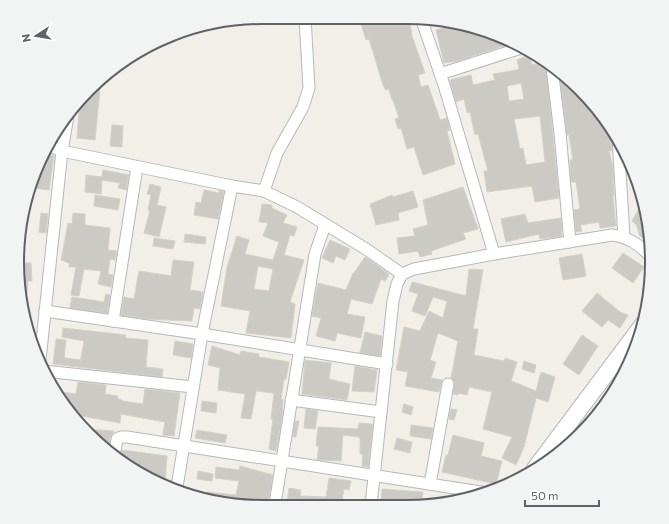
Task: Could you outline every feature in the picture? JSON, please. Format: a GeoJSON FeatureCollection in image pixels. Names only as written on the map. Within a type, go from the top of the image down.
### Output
{"type":"FeatureCollection","features":[{"type":"Feature","properties":{"kind":"main road"},"geometry":{"type":"LineString","coordinates":[[544,456],[632,339]]}},
{"type":"Feature","properties":{"kind":"street"},"geometry":{"type":"LineString","coordinates":[[264,191],[277,153],[303,107],[309,88],[305,24]]}},
{"type":"Feature","properties":{"kind":"street"},"geometry":{"type":"LineString","coordinates":[[423,25],[440,74],[494,254]]}},
{"type":"Feature","properties":{"kind":"street"},"geometry":{"type":"LineString","coordinates":[[440,74],[514,50]]}},
{"type":"Feature","properties":{"kind":"street"},"geometry":{"type":"LineString","coordinates":[[553,74],[570,242]]}},
{"type":"Feature","properties":{"kind":"street"},"geometry":{"type":"LineString","coordinates":[[41,350],[62,151],[66,127]]}},
{"type":"Feature","properties":{"kind":"street"},"geometry":{"type":"LineString","coordinates":[[54,147],[62,151],[137,167],[264,191],[297,207],[324,225],[366,249],[402,274]]}},
{"type":"Feature","properties":{"kind":"street"},"geometry":{"type":"LineString","coordinates":[[619,155],[624,237]]}},
{"type":"Feature","properties":{"kind":"street"},"geometry":{"type":"LineString","coordinates":[[113,321],[137,167]]}},
{"type":"Feature","properties":{"kind":"street"},"geometry":{"type":"LineString","coordinates":[[177,484],[182,447],[202,334],[232,186]]}},
{"type":"Feature","properties":{"kind":"street"},"geometry":{"type":"LineString","coordinates":[[275,500],[280,462],[315,254],[324,225]]}},
{"type":"Feature","properties":{"kind":"street"},"geometry":{"type":"LineString","coordinates":[[372,500],[393,301],[397,284],[402,274],[414,269],[494,254],[612,235],[624,237],[639,245],[644,250]]}},
{"type":"Feature","properties":{"kind":"street"},"geometry":{"type":"LineString","coordinates":[[45,311],[299,349],[387,364]]}},
{"type":"Feature","properties":{"kind":"street"},"geometry":{"type":"LineString","coordinates":[[51,372],[193,387]]}},
{"type":"Feature","properties":{"kind":"street"},"geometry":{"type":"LineString","coordinates":[[430,484],[448,384]]}},
{"type":"Feature","properties":{"kind":"street"},"geometry":{"type":"LineString","coordinates":[[290,400],[381,412]]}},
{"type":"Feature","properties":{"kind":"street"},"geometry":{"type":"LineString","coordinates":[[115,449],[116,443],[121,437],[473,491]]}},
{"type":"Feature","properties":{"kind":"building"},"geometry":{"type":"Polygon","coordinates":[[[361,24],[410,24],[412,36],[425,73],[418,75],[421,87],[428,85],[440,120],[447,118],[450,130],[447,131],[455,164],[423,175],[414,147],[407,149],[401,128],[398,129],[395,119],[399,118],[393,100],[389,89],[386,90],[383,85],[369,39],[366,40],[361,24]]]}},
{"type":"Feature","properties":{"kind":"building"},"geometry":{"type":"Polygon","coordinates":[[[445,27],[469,32],[505,46],[457,61],[444,63],[436,30],[445,27]]]}},
{"type":"Feature","properties":{"kind":"building"},"geometry":{"type":"Polygon","coordinates":[[[526,56],[530,58],[532,65],[538,63],[546,69],[559,198],[535,202],[532,186],[487,192],[484,171],[488,171],[478,134],[475,135],[470,112],[467,113],[464,99],[456,102],[450,80],[471,75],[473,85],[495,80],[493,74],[517,70],[519,68],[517,60],[526,56]],[[521,83],[507,86],[509,101],[524,99],[521,83]],[[540,116],[514,119],[520,149],[523,148],[526,165],[545,162],[540,116]]]}},
{"type":"Feature","properties":{"kind":"building"},"geometry":{"type":"Polygon","coordinates":[[[560,80],[586,105],[609,136],[612,150],[609,151],[613,168],[613,196],[616,226],[600,228],[599,222],[580,225],[582,231],[576,232],[574,210],[580,209],[576,182],[571,182],[570,160],[573,160],[569,135],[567,135],[560,80]]]}},
{"type":"Feature","properties":{"kind":"building"},"geometry":{"type":"Polygon","coordinates":[[[100,88],[95,140],[77,138],[79,110],[100,88]]]}},
{"type":"Feature","properties":{"kind":"building"},"geometry":{"type":"Polygon","coordinates":[[[112,125],[123,126],[122,147],[110,146],[112,125]]]}},
{"type":"Feature","properties":{"kind":"building"},"geometry":{"type":"Polygon","coordinates":[[[50,155],[54,156],[49,190],[36,188],[50,155]]]}},
{"type":"Feature","properties":{"kind":"building"},"geometry":{"type":"Polygon","coordinates":[[[103,170],[129,175],[126,190],[118,188],[120,183],[102,180],[101,194],[85,192],[86,175],[102,177],[103,170]]]}},
{"type":"Feature","properties":{"kind":"building"},"geometry":{"type":"Polygon","coordinates":[[[150,184],[161,187],[157,205],[166,207],[159,237],[144,233],[150,211],[148,210],[151,195],[147,194],[150,184]]]}},
{"type":"Feature","properties":{"kind":"building"},"geometry":{"type":"Polygon","coordinates":[[[463,187],[478,229],[463,233],[466,239],[431,251],[432,254],[420,257],[418,251],[399,254],[397,238],[415,236],[413,229],[428,225],[423,200],[463,187]]]}},
{"type":"Feature","properties":{"kind":"building"},"geometry":{"type":"Polygon","coordinates":[[[204,190],[219,193],[219,190],[224,191],[218,219],[194,215],[196,202],[201,203],[204,190]]]}},
{"type":"Feature","properties":{"kind":"building"},"geometry":{"type":"Polygon","coordinates":[[[413,191],[418,207],[398,213],[399,220],[376,225],[370,204],[392,195],[393,197],[413,191]]]}},
{"type":"Feature","properties":{"kind":"building"},"geometry":{"type":"Polygon","coordinates":[[[95,195],[120,199],[118,210],[94,206],[95,195]]]}},
{"type":"Feature","properties":{"kind":"building"},"geometry":{"type":"Polygon","coordinates":[[[262,204],[272,205],[272,208],[287,215],[283,223],[297,227],[294,236],[290,235],[284,255],[304,260],[290,302],[295,304],[291,338],[246,333],[250,311],[221,306],[227,267],[237,236],[249,240],[245,254],[273,260],[279,242],[263,236],[268,223],[259,222],[262,204]],[[258,266],[254,289],[269,291],[273,269],[258,266]]]}},
{"type":"Feature","properties":{"kind":"building"},"geometry":{"type":"Polygon","coordinates":[[[639,209],[643,238],[640,236],[636,224],[632,221],[639,209]]]}},
{"type":"Feature","properties":{"kind":"building"},"geometry":{"type":"Polygon","coordinates":[[[41,213],[48,214],[46,233],[39,232],[41,213]]]}},
{"type":"Feature","properties":{"kind":"building"},"geometry":{"type":"Polygon","coordinates":[[[73,213],[85,214],[85,225],[110,228],[108,250],[117,251],[115,260],[110,259],[108,274],[113,275],[111,287],[98,284],[101,271],[84,269],[79,296],[71,295],[76,267],[69,267],[69,263],[61,260],[68,223],[72,224],[73,213]]]}},
{"type":"Feature","properties":{"kind":"building"},"geometry":{"type":"Polygon","coordinates":[[[525,214],[528,223],[561,218],[562,236],[540,239],[539,234],[506,242],[501,219],[525,214]]]}},
{"type":"Feature","properties":{"kind":"building"},"geometry":{"type":"Polygon","coordinates":[[[185,234],[206,237],[205,244],[184,242],[185,234]]]}},
{"type":"Feature","properties":{"kind":"building"},"geometry":{"type":"Polygon","coordinates":[[[154,238],[175,241],[173,249],[153,246],[154,238]]]}},
{"type":"Feature","properties":{"kind":"building"},"geometry":{"type":"Polygon","coordinates":[[[330,240],[350,249],[345,260],[336,256],[333,263],[322,258],[330,240]]]}},
{"type":"Feature","properties":{"kind":"building"},"geometry":{"type":"Polygon","coordinates":[[[623,253],[644,267],[633,283],[612,268],[623,253]]]}},
{"type":"Feature","properties":{"kind":"building"},"geometry":{"type":"Polygon","coordinates":[[[582,254],[586,276],[563,280],[559,258],[582,254]]]}},
{"type":"Feature","properties":{"kind":"building"},"geometry":{"type":"Polygon","coordinates":[[[365,257],[389,274],[385,281],[381,279],[372,304],[351,299],[347,314],[365,317],[361,338],[337,333],[335,341],[316,336],[321,318],[312,316],[318,283],[346,290],[353,273],[365,257]]]}},
{"type":"Feature","properties":{"kind":"building"},"geometry":{"type":"Polygon","coordinates":[[[173,260],[194,262],[190,290],[203,292],[200,309],[194,308],[192,321],[147,319],[121,315],[124,297],[134,299],[139,271],[171,276],[173,260]]]}},
{"type":"Feature","properties":{"kind":"building"},"geometry":{"type":"Polygon","coordinates":[[[24,263],[31,263],[32,281],[28,281],[27,296],[24,263]]]}},
{"type":"Feature","properties":{"kind":"building"},"geometry":{"type":"Polygon","coordinates":[[[469,269],[483,270],[473,329],[478,329],[474,355],[504,361],[505,358],[517,362],[511,381],[536,391],[541,372],[555,377],[548,402],[536,398],[524,447],[516,465],[502,458],[512,437],[483,429],[492,392],[469,387],[467,395],[458,393],[458,395],[453,394],[455,382],[451,378],[458,341],[438,333],[430,360],[436,362],[431,378],[442,380],[439,392],[405,386],[408,372],[396,370],[404,327],[420,331],[429,311],[443,318],[447,301],[433,297],[425,316],[412,311],[418,294],[409,291],[412,282],[466,296],[469,269]]]}},
{"type":"Feature","properties":{"kind":"building"},"geometry":{"type":"Polygon","coordinates":[[[597,293],[620,312],[628,315],[620,328],[608,320],[602,327],[582,311],[597,293]]]}},
{"type":"Feature","properties":{"kind":"building"},"geometry":{"type":"Polygon","coordinates":[[[106,294],[110,295],[107,313],[70,308],[72,297],[104,302],[106,294]]]}},
{"type":"Feature","properties":{"kind":"building"},"geometry":{"type":"Polygon","coordinates":[[[63,328],[126,335],[125,338],[148,340],[146,367],[163,369],[162,377],[53,364],[56,339],[66,340],[64,358],[81,360],[84,341],[62,337],[63,328]]]}},
{"type":"Feature","properties":{"kind":"building"},"geometry":{"type":"Polygon","coordinates":[[[365,332],[382,336],[380,356],[360,353],[365,332]]]}},
{"type":"Feature","properties":{"kind":"building"},"geometry":{"type":"Polygon","coordinates":[[[582,335],[598,346],[579,375],[563,364],[582,335]]]}},
{"type":"Feature","properties":{"kind":"building"},"geometry":{"type":"Polygon","coordinates":[[[175,341],[193,344],[191,358],[173,355],[175,341]]]}},
{"type":"Feature","properties":{"kind":"building"},"geometry":{"type":"Polygon","coordinates":[[[212,346],[240,355],[241,351],[259,354],[259,357],[289,362],[286,379],[284,379],[281,399],[283,400],[282,418],[276,451],[269,449],[273,419],[271,419],[274,393],[256,391],[251,419],[241,418],[245,394],[218,390],[220,368],[208,365],[212,346]]]}},
{"type":"Feature","properties":{"kind":"building"},"geometry":{"type":"Polygon","coordinates":[[[305,360],[331,363],[329,379],[350,384],[347,400],[302,394],[305,360]]]}},
{"type":"Feature","properties":{"kind":"building"},"geometry":{"type":"Polygon","coordinates":[[[524,361],[536,365],[534,373],[522,369],[524,361]]]}},
{"type":"Feature","properties":{"kind":"building"},"geometry":{"type":"Polygon","coordinates":[[[355,366],[377,370],[374,392],[352,391],[355,366]]]}},
{"type":"Feature","properties":{"kind":"building"},"geometry":{"type":"Polygon","coordinates":[[[78,382],[106,385],[105,394],[118,396],[117,398],[123,401],[143,404],[145,389],[180,393],[174,436],[163,435],[165,422],[121,414],[120,423],[80,416],[63,392],[76,394],[78,382]]]}},
{"type":"Feature","properties":{"kind":"building"},"geometry":{"type":"Polygon","coordinates":[[[202,401],[217,403],[216,413],[201,411],[202,401]]]}},
{"type":"Feature","properties":{"kind":"building"},"geometry":{"type":"Polygon","coordinates":[[[404,404],[413,407],[411,415],[402,412],[404,404]]]}},
{"type":"Feature","properties":{"kind":"building"},"geometry":{"type":"Polygon","coordinates":[[[306,409],[318,411],[315,429],[304,428],[306,409]]]}},
{"type":"Feature","properties":{"kind":"building"},"geometry":{"type":"Polygon","coordinates":[[[451,409],[457,410],[454,420],[449,419],[451,409]]]}},
{"type":"Feature","properties":{"kind":"building"},"geometry":{"type":"Polygon","coordinates":[[[295,421],[299,421],[296,437],[293,437],[295,421]]]}},
{"type":"Feature","properties":{"kind":"building"},"geometry":{"type":"Polygon","coordinates":[[[359,423],[373,424],[368,467],[362,466],[363,454],[360,454],[360,438],[358,437],[343,435],[341,461],[317,460],[319,446],[316,446],[318,427],[358,429],[359,423]]]}},
{"type":"Feature","properties":{"kind":"building"},"geometry":{"type":"Polygon","coordinates":[[[411,425],[433,428],[431,439],[410,436],[411,425]]]}},
{"type":"Feature","properties":{"kind":"building"},"geometry":{"type":"Polygon","coordinates":[[[94,430],[114,431],[110,438],[109,444],[94,430]]]}},
{"type":"Feature","properties":{"kind":"building"},"geometry":{"type":"Polygon","coordinates":[[[197,430],[227,435],[225,443],[195,438],[197,430]]]}},
{"type":"Feature","properties":{"kind":"building"},"geometry":{"type":"Polygon","coordinates":[[[453,435],[484,443],[481,456],[502,461],[496,483],[494,484],[442,472],[446,455],[448,455],[453,435]]]}},
{"type":"Feature","properties":{"kind":"building"},"geometry":{"type":"Polygon","coordinates":[[[397,438],[412,442],[410,453],[394,449],[397,438]]]}},
{"type":"Feature","properties":{"kind":"building"},"geometry":{"type":"Polygon","coordinates":[[[122,450],[167,456],[165,479],[143,468],[121,454],[122,450]]]}},
{"type":"Feature","properties":{"kind":"building"},"geometry":{"type":"Polygon","coordinates":[[[240,466],[273,475],[269,500],[231,498],[206,493],[236,495],[239,481],[215,478],[216,467],[239,470],[240,466]]]}},
{"type":"Feature","properties":{"kind":"building"},"geometry":{"type":"Polygon","coordinates":[[[198,471],[213,474],[212,481],[197,479],[198,471]]]}},
{"type":"Feature","properties":{"kind":"building"},"geometry":{"type":"Polygon","coordinates":[[[329,478],[351,481],[349,490],[344,489],[342,500],[288,500],[289,488],[301,490],[300,496],[326,497],[329,478]]]}},
{"type":"Feature","properties":{"kind":"building"},"geometry":{"type":"Polygon","coordinates":[[[382,489],[423,492],[422,499],[381,500],[382,489]]]}}]}
